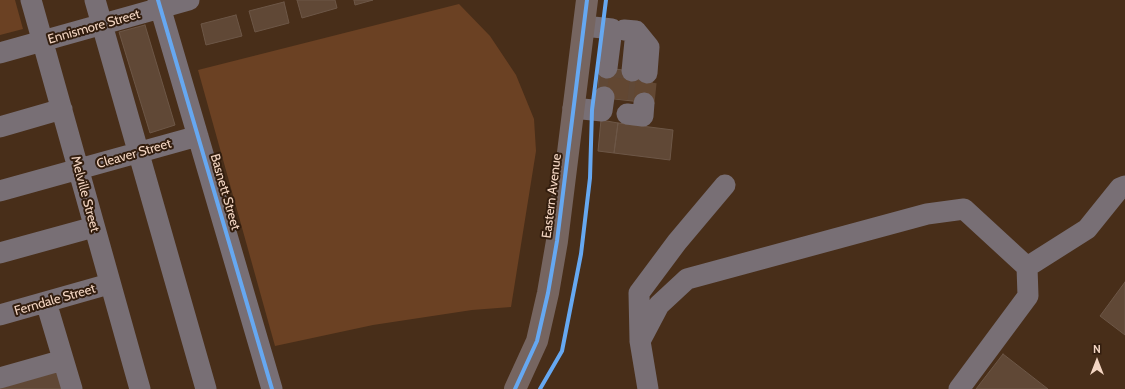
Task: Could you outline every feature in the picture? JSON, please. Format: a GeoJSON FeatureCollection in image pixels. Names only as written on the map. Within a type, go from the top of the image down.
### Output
{"type":"FeatureCollection","features":[{"type":"Feature","properties":{"kind":"highway","name":"Eastern Avenue"},"geometry":{"type":"LineString","coordinates":[[515,389],[537,341],[548,293],[574,108],[587,0]]}},
{"type":"Feature","properties":{"kind":"street","name":"Melville Street"},"geometry":{"type":"LineString","coordinates":[[31,0],[140,389]]}},
{"type":"Feature","properties":{"kind":"street"},"geometry":{"type":"LineString","coordinates":[[95,0],[206,389]]}},
{"type":"Feature","properties":{"kind":"street","name":"Ennismore Street"},"geometry":{"type":"LineString","coordinates":[[0,53],[43,42],[159,4],[189,0]]}},
{"type":"Feature","properties":{"kind":"street","name":"Basnett Street"},"geometry":{"type":"LineString","coordinates":[[159,4],[272,389]]}},
{"type":"Feature","properties":{"kind":"street"},"geometry":{"type":"LineString","coordinates":[[584,26],[624,30],[649,47],[626,71],[624,30]]}},
{"type":"Feature","properties":{"kind":"street"},"geometry":{"type":"LineString","coordinates":[[574,108],[620,105]]}},
{"type":"Feature","properties":{"kind":"street"},"geometry":{"type":"LineString","coordinates":[[0,127],[62,109]]}},
{"type":"Feature","properties":{"kind":"street","name":"Cleaver Street"},"geometry":{"type":"LineString","coordinates":[[0,191],[198,136]]}},
{"type":"Feature","properties":{"kind":"street"},"geometry":{"type":"LineString","coordinates":[[648,389],[640,340],[639,293],[725,184]]}},
{"type":"Feature","properties":{"kind":"street"},"geometry":{"type":"LineString","coordinates":[[1027,267],[1087,229],[1120,188],[1125,186]]}},
{"type":"Feature","properties":{"kind":"street"},"geometry":{"type":"LineString","coordinates":[[640,340],[660,305],[687,279],[927,214],[964,209],[1027,267],[1028,296],[958,389]]}},
{"type":"Feature","properties":{"kind":"street"},"geometry":{"type":"LineString","coordinates":[[0,253],[94,227]]}},
{"type":"Feature","properties":{"kind":"street","name":"Ferndale Street"},"geometry":{"type":"LineString","coordinates":[[0,315],[110,284]]}},
{"type":"Feature","properties":{"kind":"street"},"geometry":{"type":"LineString","coordinates":[[46,302],[72,389]]}},
{"type":"Feature","properties":{"kind":"street"},"geometry":{"type":"LineString","coordinates":[[0,378],[63,360]]}},
{"type":"Feature","properties":{"kind":"shaded area"},"geometry":{"type":"Polygon","coordinates":[[[0,0],[15,0],[23,29],[0,35],[0,0]]]}},
{"type":"Feature","properties":{"kind":"shaded area"},"geometry":{"type":"Polygon","coordinates":[[[459,4],[490,36],[516,75],[534,119],[536,151],[511,307],[472,310],[373,325],[275,346],[198,70],[459,4]]]}},
{"type":"Feature","properties":{"kind":"building"},"geometry":{"type":"Polygon","coordinates":[[[297,0],[335,0],[337,8],[302,18],[297,0]]]}},
{"type":"Feature","properties":{"kind":"building"},"geometry":{"type":"Polygon","coordinates":[[[354,0],[373,0],[355,5],[354,0]]]}},
{"type":"Feature","properties":{"kind":"building"},"geometry":{"type":"Polygon","coordinates":[[[284,2],[289,23],[255,32],[249,11],[284,2]]]}},
{"type":"Feature","properties":{"kind":"building"},"geometry":{"type":"Polygon","coordinates":[[[236,15],[242,36],[206,45],[201,24],[236,15]]]}},
{"type":"Feature","properties":{"kind":"building"},"geometry":{"type":"Polygon","coordinates":[[[145,25],[175,125],[150,133],[119,32],[145,25]]]}},
{"type":"Feature","properties":{"kind":"building"},"geometry":{"type":"Polygon","coordinates":[[[600,67],[653,74],[650,103],[597,97],[600,67]]]}},
{"type":"Feature","properties":{"kind":"building"},"geometry":{"type":"Polygon","coordinates":[[[601,120],[618,123],[614,153],[598,151],[601,120]]]}},
{"type":"Feature","properties":{"kind":"building"},"geometry":{"type":"Polygon","coordinates":[[[618,123],[673,130],[670,160],[614,153],[618,123]]]}},
{"type":"Feature","properties":{"kind":"building"},"geometry":{"type":"Polygon","coordinates":[[[1125,282],[1125,335],[1100,316],[1125,282]]]}},
{"type":"Feature","properties":{"kind":"building"},"geometry":{"type":"Polygon","coordinates":[[[1003,354],[1048,389],[976,389],[1003,354]]]}},
{"type":"Feature","properties":{"kind":"building"},"geometry":{"type":"Polygon","coordinates":[[[60,366],[67,389],[0,389],[0,384],[60,366]]]}},
{"type":"Feature","properties":{"kind":"tunnel"},"geometry":{"type":"LineString","coordinates":[[617,99],[620,70]]}},
{"type":"Feature","properties":{"kind":"tunnel"},"geometry":{"type":"LineString","coordinates":[[644,103],[647,73]]}},
{"type":"Feature","properties":{"kind":"cycle path"},"geometry":{"type":"LineString","coordinates":[[158,0],[272,389]]}},
{"type":"Feature","properties":{"kind":"cycle path"},"geometry":{"type":"LineString","coordinates":[[515,389],[537,341],[548,293],[557,241],[587,0]]}},
{"type":"Feature","properties":{"kind":"cycle path"},"geometry":{"type":"LineString","coordinates":[[540,389],[562,351],[581,254],[590,178],[592,110],[606,0]]}}]}
